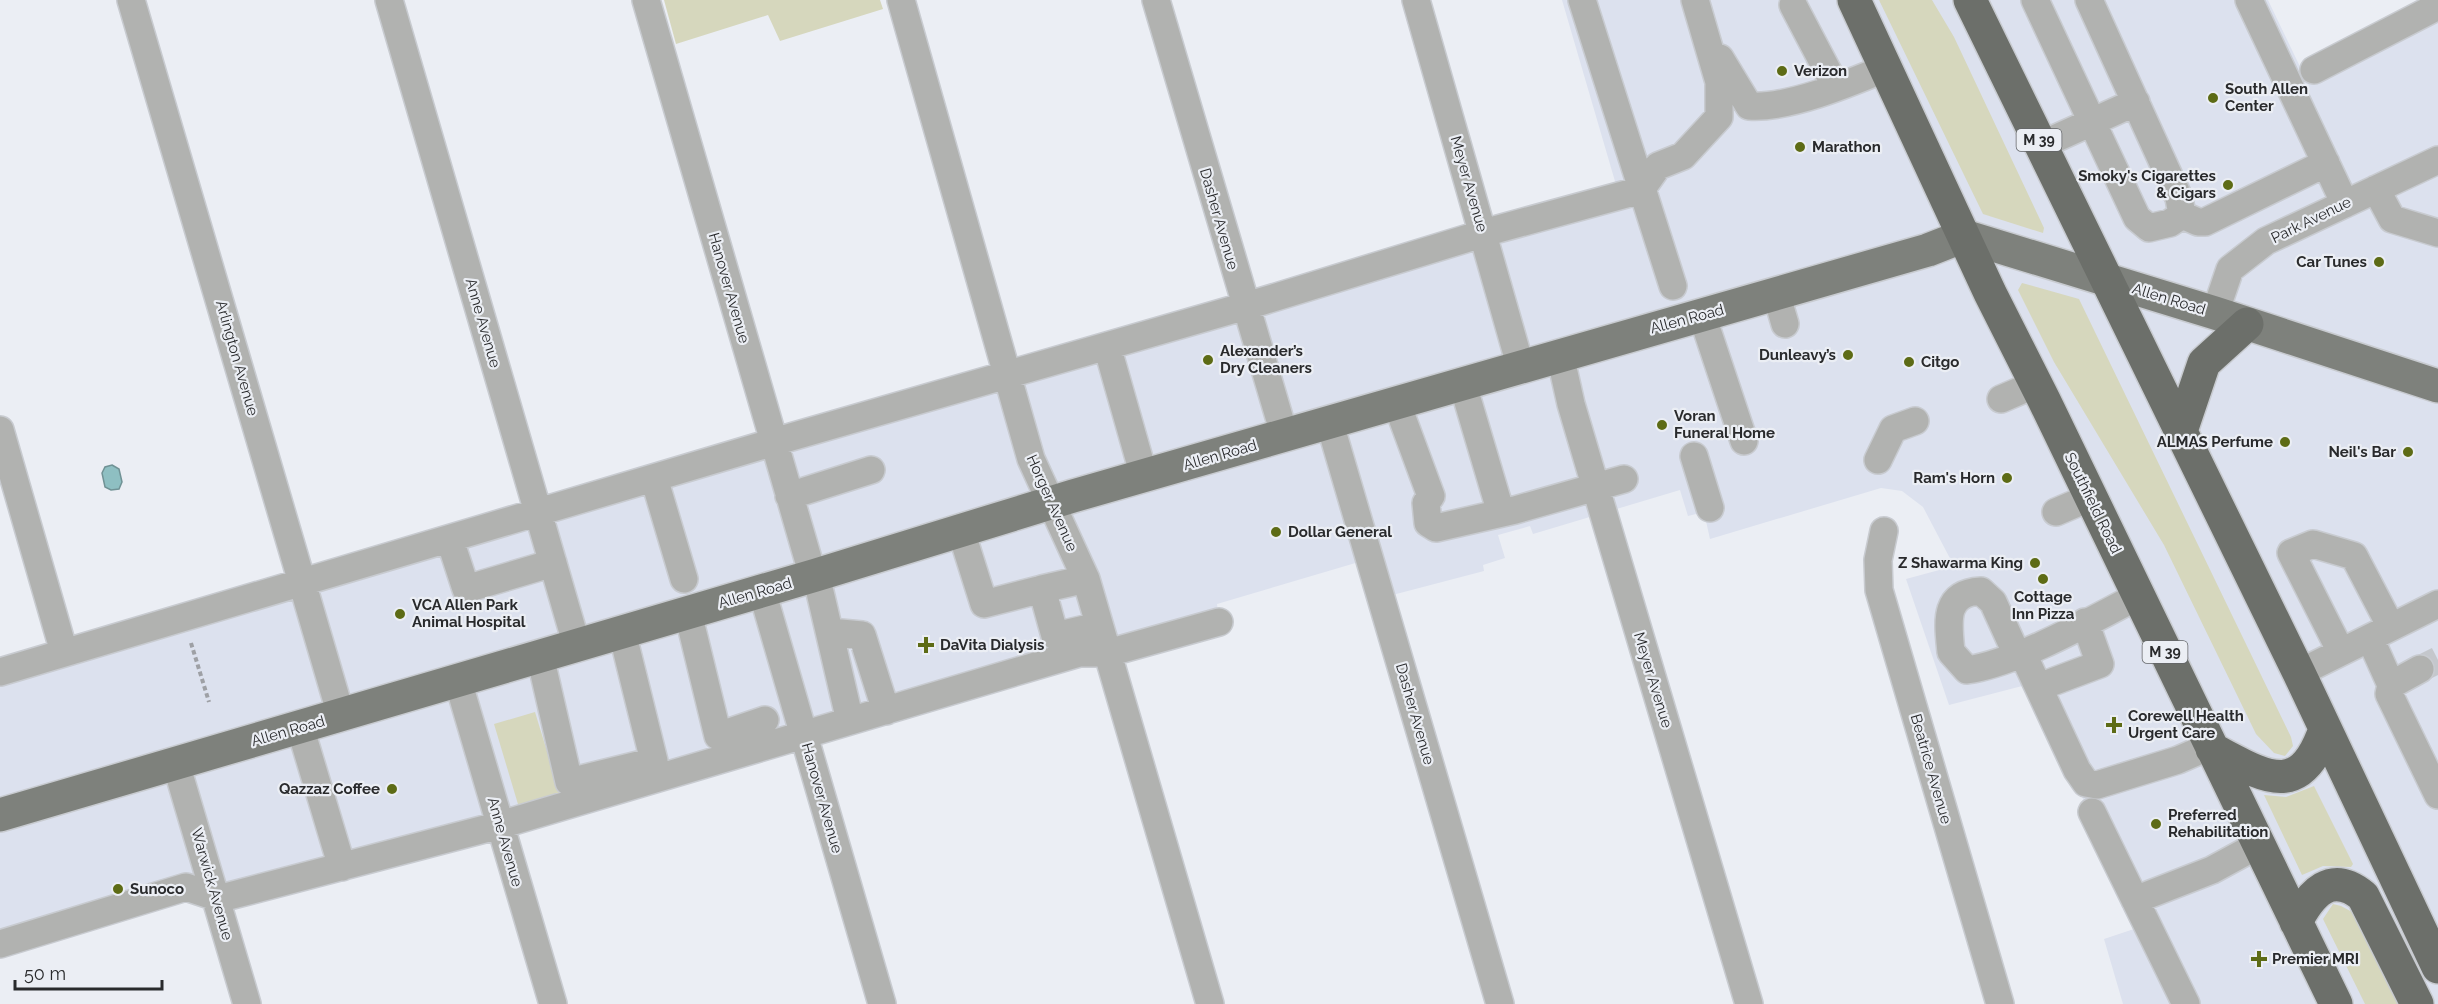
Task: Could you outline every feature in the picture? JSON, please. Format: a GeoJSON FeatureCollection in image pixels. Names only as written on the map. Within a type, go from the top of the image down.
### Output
{"type":"FeatureCollection","features":[{"type":"Feature","properties":{"kind":"highway","name":"Southfield Road"},"geometry":{"type":"LineString","coordinates":[[1854,0],[1964,237],[2336,1004]]}},
{"type":"Feature","properties":{"kind":"highway"},"geometry":{"type":"LineString","coordinates":[[1952,0],[1986,32]]}},
{"type":"Feature","properties":{"kind":"highway","name":"M 39"},"geometry":{"type":"LineString","coordinates":[[1970,0],[2299,673],[2437,964]]}},
{"type":"Feature","properties":{"kind":"highway"},"geometry":{"type":"LineString","coordinates":[[2181,431],[2204,363],[2247,324]]}},
{"type":"Feature","properties":{"kind":"highway"},"geometry":{"type":"LineString","coordinates":[[2211,747],[2260,774],[2288,776],[2304,767],[2316,753],[2325,729]]}},
{"type":"Feature","properties":{"kind":"highway"},"geometry":{"type":"LineString","coordinates":[[2296,922],[2304,906],[2326,886],[2340,884],[2352,887],[2363,896],[2416,1004]]}},
{"type":"Feature","properties":{"kind":"main road","name":"Allen Road"},"geometry":{"type":"LineString","coordinates":[[0,815],[814,576],[1052,502],[1330,424],[1560,355],[1928,250],[1964,237],[2215,313],[2438,386]]}},
{"type":"Feature","properties":{"kind":"street","name":"Arlington Avenue"},"geometry":{"type":"LineString","coordinates":[[132,0],[341,715]]}},
{"type":"Feature","properties":{"kind":"street","name":"Anne Avenue"},"geometry":{"type":"LineString","coordinates":[[389,0],[577,646]]}},
{"type":"Feature","properties":{"kind":"street","name":"Hanover Avenue"},"geometry":{"type":"LineString","coordinates":[[646,0],[830,632],[827,728],[882,1004]]}},
{"type":"Feature","properties":{"kind":"street","name":"Horger Avenue"},"geometry":{"type":"LineString","coordinates":[[901,0],[1009,375],[1030,459],[1086,579],[1210,1004]]}},
{"type":"Feature","properties":{"kind":"street","name":"Dasher Avenue"},"geometry":{"type":"LineString","coordinates":[[1156,0],[1285,437]]}},
{"type":"Feature","properties":{"kind":"street","name":"Meyer Avenue"},"geometry":{"type":"LineString","coordinates":[[1416,0],[1521,368]]}},
{"type":"Feature","properties":{"kind":"street"},"geometry":{"type":"LineString","coordinates":[[1582,0],[1673,286]]}},
{"type":"Feature","properties":{"kind":"street"},"geometry":{"type":"LineString","coordinates":[[1695,0],[1708,30],[1749,106],[1765,107],[1836,87],[1887,68]]}},
{"type":"Feature","properties":{"kind":"street"},"geometry":{"type":"LineString","coordinates":[[2035,0],[2137,218],[2149,228],[2170,223],[2182,215]]}},
{"type":"Feature","properties":{"kind":"street"},"geometry":{"type":"LineString","coordinates":[[2089,0],[2179,198],[2182,215]]}},
{"type":"Feature","properties":{"kind":"street"},"geometry":{"type":"LineString","coordinates":[[2249,0],[2345,204]]}},
{"type":"Feature","properties":{"kind":"street"},"geometry":{"type":"LineString","coordinates":[[1793,5],[1836,87]]}},
{"type":"Feature","properties":{"kind":"street"},"geometry":{"type":"LineString","coordinates":[[2314,70],[2438,6]]}},
{"type":"Feature","properties":{"kind":"street"},"geometry":{"type":"LineString","coordinates":[[0,672],[774,442],[1641,190],[1658,166],[1683,156],[1719,117],[1719,81],[1708,30]]}},
{"type":"Feature","properties":{"kind":"street"},"geometry":{"type":"LineString","coordinates":[[2041,145],[2136,102]]}},
{"type":"Feature","properties":{"kind":"street","name":"Park Avenue"},"geometry":{"type":"LineString","coordinates":[[2215,313],[2230,269],[2266,241],[2438,160]]}},
{"type":"Feature","properties":{"kind":"street"},"geometry":{"type":"LineString","coordinates":[[2182,215],[2198,222],[2205,222],[2326,163]]}},
{"type":"Feature","properties":{"kind":"street"},"geometry":{"type":"LineString","coordinates":[[2376,189],[2392,219],[2438,233]]}},
{"type":"Feature","properties":{"kind":"street"},"geometry":{"type":"LineString","coordinates":[[1776,293],[1785,324]]}},
{"type":"Feature","properties":{"kind":"street"},"geometry":{"type":"LineString","coordinates":[[1702,315],[1744,441]]}},
{"type":"Feature","properties":{"kind":"street"},"geometry":{"type":"LineString","coordinates":[[1107,346],[1144,476]]}},
{"type":"Feature","properties":{"kind":"street","name":"Meyer Avenue"},"geometry":{"type":"LineString","coordinates":[[1560,355],[1596,488],[1749,1004]]}},
{"type":"Feature","properties":{"kind":"street"},"geometry":{"type":"LineString","coordinates":[[2001,399],[2036,384]]}},
{"type":"Feature","properties":{"kind":"street"},"geometry":{"type":"LineString","coordinates":[[1463,385],[1501,513]]}},
{"type":"Feature","properties":{"kind":"street"},"geometry":{"type":"LineString","coordinates":[[1397,404],[1431,496],[1426,504],[1428,523],[1436,528],[1501,513],[1624,479]]}},
{"type":"Feature","properties":{"kind":"street"},"geometry":{"type":"LineString","coordinates":[[1878,460],[1893,429],[1915,421]]}},
{"type":"Feature","properties":{"kind":"street","name":"Dasher Avenue"},"geometry":{"type":"LineString","coordinates":[[1330,424],[1500,1004]]}},
{"type":"Feature","properties":{"kind":"street"},"geometry":{"type":"LineString","coordinates":[[0,430],[64,652]]}},
{"type":"Feature","properties":{"kind":"street"},"geometry":{"type":"LineString","coordinates":[[1694,456],[1710,508]]}},
{"type":"Feature","properties":{"kind":"street"},"geometry":{"type":"LineString","coordinates":[[789,496],[871,470]]}},
{"type":"Feature","properties":{"kind":"street"},"geometry":{"type":"LineString","coordinates":[[654,478],[684,579]]}},
{"type":"Feature","properties":{"kind":"street"},"geometry":{"type":"LineString","coordinates":[[2056,512],[2091,497]]}},
{"type":"Feature","properties":{"kind":"street"},"geometry":{"type":"LineString","coordinates":[[961,531],[984,604],[1086,579]]}},
{"type":"Feature","properties":{"kind":"street","name":"Beatrice Avenue"},"geometry":{"type":"LineString","coordinates":[[1884,531],[1878,560],[1878,590],[2000,1004]]}},
{"type":"Feature","properties":{"kind":"street"},"geometry":{"type":"LineString","coordinates":[[450,540],[466,589],[553,563]]}},
{"type":"Feature","properties":{"kind":"street"},"geometry":{"type":"LineString","coordinates":[[2341,652],[2291,553],[2313,544],[2354,556],[2380,632],[2391,685],[2389,694],[2438,794]]}},
{"type":"Feature","properties":{"kind":"street"},"geometry":{"type":"LineString","coordinates":[[1042,589],[1058,647]]}},
{"type":"Feature","properties":{"kind":"street","name":"Hanover Avenue"},"geometry":{"type":"LineString","coordinates":[[762,591],[827,728]]}},
{"type":"Feature","properties":{"kind":"street"},"geometry":{"type":"LineString","coordinates":[[2138,596],[2020,653],[2039,687],[2077,770],[2086,783],[2097,785],[2178,760],[2211,747]]}},
{"type":"Feature","properties":{"kind":"street"},"geometry":{"type":"LineString","coordinates":[[2299,673],[2438,604]]}},
{"type":"Feature","properties":{"kind":"street"},"geometry":{"type":"LineString","coordinates":[[688,613],[718,736],[765,720]]}},
{"type":"Feature","properties":{"kind":"street"},"geometry":{"type":"LineString","coordinates":[[1058,647],[1079,653],[1108,652],[1219,622]]}},
{"type":"Feature","properties":{"kind":"street"},"geometry":{"type":"LineString","coordinates":[[2039,687],[2100,664],[2085,622]]}},
{"type":"Feature","properties":{"kind":"street"},"geometry":{"type":"LineString","coordinates":[[0,944],[186,887],[216,897],[229,896],[500,825],[886,711],[1058,647],[1098,626]]}},
{"type":"Feature","properties":{"kind":"street"},"geometry":{"type":"LineString","coordinates":[[540,656],[569,782],[654,761],[622,632]]}},
{"type":"Feature","properties":{"kind":"street"},"geometry":{"type":"LineString","coordinates":[[830,632],[862,635],[886,711]]}},
{"type":"Feature","properties":{"kind":"street"},"geometry":{"type":"LineString","coordinates":[[2391,685],[2420,669]]}},
{"type":"Feature","properties":{"kind":"street","name":"Anne Avenue"},"geometry":{"type":"LineString","coordinates":[[458,681],[553,1004]]}},
{"type":"Feature","properties":{"kind":"street"},"geometry":{"type":"LineString","coordinates":[[300,727],[342,867]]}},
{"type":"Feature","properties":{"kind":"street","name":"Warwick Avenue"},"geometry":{"type":"LineString","coordinates":[[177,764],[247,1004]]}},
{"type":"Feature","properties":{"kind":"street"},"geometry":{"type":"LineString","coordinates":[[2092,812],[2186,1004]]}},
{"type":"Feature","properties":{"kind":"street"},"geometry":{"type":"LineString","coordinates":[[2135,900],[2212,870],[2258,845]]}},
{"type":"Feature","properties":{"kind":"path"},"geometry":{"type":"LineString","coordinates":[[191,643],[209,702]]}},
{"type":"Feature","properties":{"kind":"shaded area"},"geometry":{"type":"Polygon","coordinates":[[[1562,0],[2268,0],[2304,75],[2438,6],[2438,1004],[2123,1004],[2104,939],[2146,925],[2026,685],[1949,705],[1906,579],[1954,566],[1923,507],[1902,491],[1881,488],[1710,539],[1704,512],[1688,516],[1680,490],[1533,534],[1530,526],[1498,535],[1505,558],[1483,565],[1484,571],[1381,598],[1369,559],[1217,604],[1219,622],[229,896],[186,887],[0,944],[0,672],[1619,195],[1562,0]]]}},
{"type":"Feature","properties":{"kind":"green space"},"geometry":{"type":"Polygon","coordinates":[[[664,0],[880,0],[883,9],[780,41],[768,15],[676,44],[664,0]]]}},
{"type":"Feature","properties":{"kind":"green space"},"geometry":{"type":"Polygon","coordinates":[[[1879,0],[1932,0],[1954,37],[2044,228],[2043,233],[1983,214],[1879,0]]]}},
{"type":"Feature","properties":{"kind":"green space"},"geometry":{"type":"Polygon","coordinates":[[[2022,283],[2079,299],[2291,737],[2293,746],[2285,756],[2274,753],[2256,734],[2164,545],[2054,362],[2018,290],[2022,283]]]}},
{"type":"Feature","properties":{"kind":"green space"},"geometry":{"type":"Polygon","coordinates":[[[535,712],[560,794],[520,811],[494,724],[535,712]]]}},
{"type":"Feature","properties":{"kind":"green space"},"geometry":{"type":"Polygon","coordinates":[[[2314,786],[2353,864],[2351,867],[2323,866],[2302,875],[2264,795],[2286,797],[2314,786]]]}},
{"type":"Feature","properties":{"kind":"green space"},"geometry":{"type":"Polygon","coordinates":[[[2333,904],[2354,913],[2398,1004],[2365,1004],[2323,919],[2333,904]]]}},
{"type":"Feature","properties":{"kind":"water"},"geometry":{"type":"Polygon","coordinates":[[[112,465],[119,469],[122,482],[119,489],[111,490],[105,487],[102,473],[105,467],[112,465]]]}},
{"type":"Feature","properties":{"kind":"tunnel"},"geometry":{"type":"LineString","coordinates":[[2420,669],[2438,660]]}},
{"type":"Feature","properties":{"kind":"place","name":"Verizon"},"geometry":{"type":"Point","coordinates":[1782,71]}},
{"type":"Feature","properties":{"kind":"place","name":"South Allen Center"},"geometry":{"type":"Point","coordinates":[2213,98]}},
{"type":"Feature","properties":{"kind":"place","name":"Marathon"},"geometry":{"type":"Point","coordinates":[1800,147]}},
{"type":"Feature","properties":{"kind":"place","name":"Smoky's Cigarettes & Cigars"},"geometry":{"type":"Point","coordinates":[2228,185]}},
{"type":"Feature","properties":{"kind":"place","name":"Car Tunes"},"geometry":{"type":"Point","coordinates":[2379,262]}},
{"type":"Feature","properties":{"kind":"place","name":"Dunleavy’s"},"geometry":{"type":"Point","coordinates":[1848,355]}},
{"type":"Feature","properties":{"kind":"place","name":"Alexander’s Dry Cleaners"},"geometry":{"type":"Point","coordinates":[1208,360]}},
{"type":"Feature","properties":{"kind":"place","name":"Citgo"},"geometry":{"type":"Point","coordinates":[1909,362]}},
{"type":"Feature","properties":{"kind":"place","name":"Voran Funeral Home"},"geometry":{"type":"Point","coordinates":[1662,425]}},
{"type":"Feature","properties":{"kind":"place","name":"ALMAS Perfume"},"geometry":{"type":"Point","coordinates":[2285,442]}},
{"type":"Feature","properties":{"kind":"place","name":"Neil's Bar"},"geometry":{"type":"Point","coordinates":[2408,452]}},
{"type":"Feature","properties":{"kind":"place","name":"Ram's Horn"},"geometry":{"type":"Point","coordinates":[2007,478]}},
{"type":"Feature","properties":{"kind":"place","name":"Dollar General"},"geometry":{"type":"Point","coordinates":[1276,532]}},
{"type":"Feature","properties":{"kind":"place","name":"Z Shawarma King"},"geometry":{"type":"Point","coordinates":[2035,563]}},
{"type":"Feature","properties":{"kind":"place","name":"Cottage Inn Pizza"},"geometry":{"type":"Point","coordinates":[2043,579]}},
{"type":"Feature","properties":{"kind":"place","name":"VCA Allen Park Animal Hospital"},"geometry":{"type":"Point","coordinates":[400,614]}},
{"type":"Feature","properties":{"kind":"place","name":"DaVita Dialysis"},"geometry":{"type":"Point","coordinates":[926,645]}},
{"type":"Feature","properties":{"kind":"place","name":"Corewell Health Urgent Care"},"geometry":{"type":"Point","coordinates":[2114,725]}},
{"type":"Feature","properties":{"kind":"place","name":"Qazzaz Coffee"},"geometry":{"type":"Point","coordinates":[392,789]}},
{"type":"Feature","properties":{"kind":"place","name":"Preferred Rehabilitation"},"geometry":{"type":"Point","coordinates":[2156,824]}},
{"type":"Feature","properties":{"kind":"place","name":"Sunoco"},"geometry":{"type":"Point","coordinates":[118,889]}},
{"type":"Feature","properties":{"kind":"place","name":"Premier MRI"},"geometry":{"type":"Point","coordinates":[2259,959]}}]}
